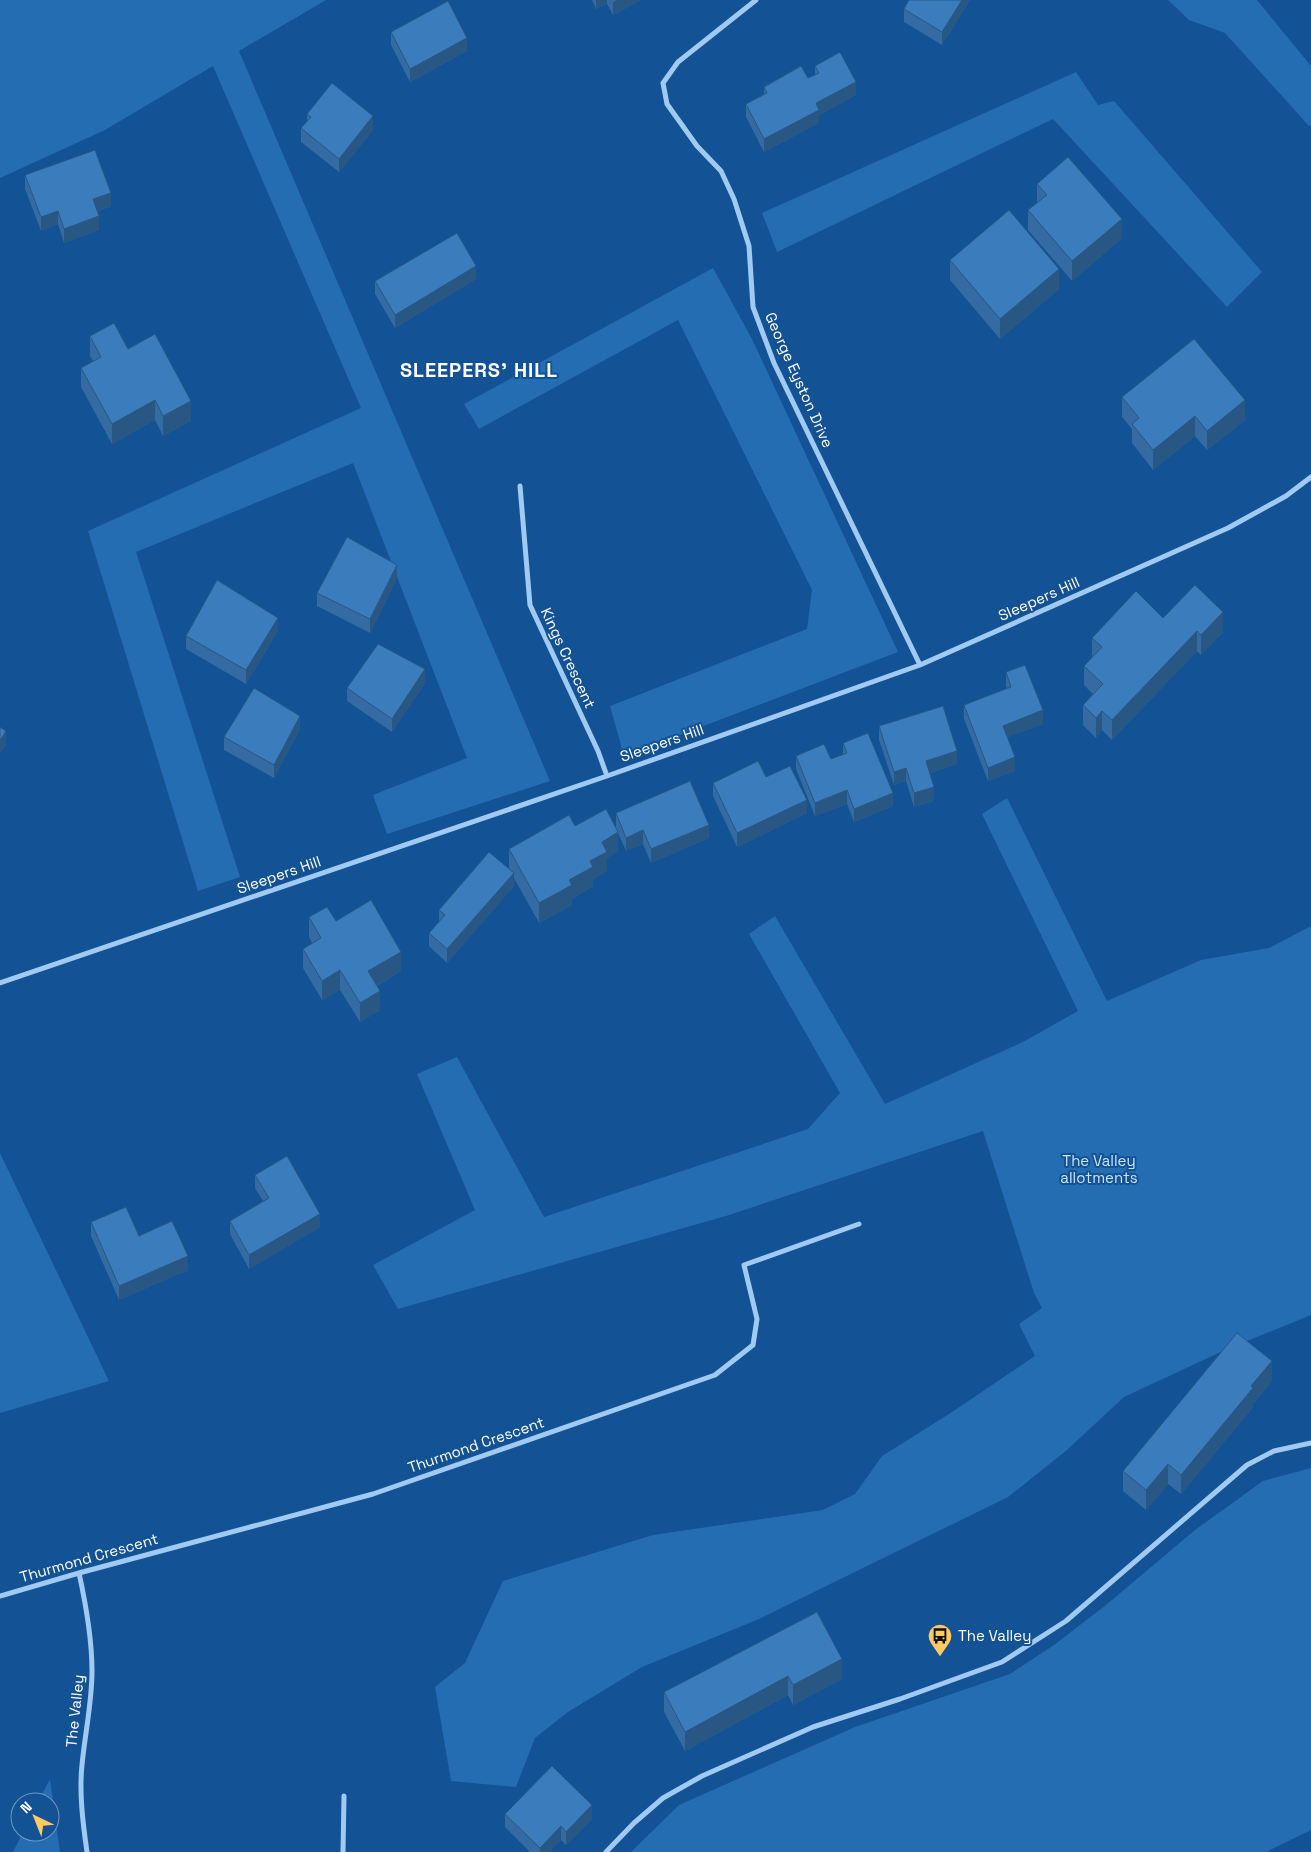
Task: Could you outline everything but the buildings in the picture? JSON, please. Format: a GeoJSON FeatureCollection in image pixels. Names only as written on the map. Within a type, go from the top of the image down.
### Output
{"type":"FeatureCollection","features":[{"type":"Feature","properties":{"kind":"street","name":"George Eyston Drive"},"geometry":{"type":"LineString","coordinates":[[756,0],[678,62],[663,83],[667,104],[697,146],[721,171],[734,199],[749,246],[753,307],[774,363],[920,665]]}},
{"type":"Feature","properties":{"kind":"street","name":"Sleepers Hill"},"geometry":{"type":"LineString","coordinates":[[0,983],[607,776],[920,665],[1228,528],[1286,496],[1311,477]]}},
{"type":"Feature","properties":{"kind":"street","name":"Kings Crescent"},"geometry":{"type":"LineString","coordinates":[[520,486],[530,605],[598,751],[607,776]]}},
{"type":"Feature","properties":{"kind":"street","name":"Thurmond Crescent"},"geometry":{"type":"LineString","coordinates":[[0,1596],[373,1494],[715,1375],[753,1345],[756,1319],[744,1265],[859,1224]]}},
{"type":"Feature","properties":{"kind":"street"},"geometry":{"type":"LineString","coordinates":[[606,1852],[634,1823],[663,1798],[702,1776],[814,1727],[900,1699],[1002,1662],[1066,1621],[1246,1465],[1274,1452],[1311,1443]]}},
{"type":"Feature","properties":{"kind":"street","name":"The Valley"},"geometry":{"type":"LineString","coordinates":[[79,1573],[88,1615],[92,1670],[89,1719],[82,1766],[82,1802],[87,1852]]}},
{"type":"Feature","properties":{"kind":"street"},"geometry":{"type":"LineString","coordinates":[[343,1852],[344,1796]]}},
{"type":"Feature","properties":{"kind":"green space"},"geometry":{"type":"Polygon","coordinates":[[[0,0],[326,0],[239,51],[550,781],[387,834],[373,795],[467,758],[353,463],[136,552],[240,877],[198,891],[88,531],[361,408],[213,66],[105,130],[0,178],[0,0]]]}},
{"type":"Feature","properties":{"kind":"green space"},"geometry":{"type":"Polygon","coordinates":[[[1168,0],[1257,0],[1311,66],[1311,124],[1309,126],[1225,33],[1189,20],[1168,0]]]}},
{"type":"Feature","properties":{"kind":"green space"},"geometry":{"type":"Polygon","coordinates":[[[1076,72],[1098,105],[1114,101],[1262,272],[1227,307],[1053,119],[777,252],[762,213],[1076,72]]]}},
{"type":"Feature","properties":{"kind":"green space"},"geometry":{"type":"Polygon","coordinates":[[[713,268],[752,339],[898,652],[622,757],[621,745],[610,706],[807,629],[812,590],[678,320],[479,429],[464,404],[713,268]]]}},
{"type":"Feature","properties":{"kind":"green space","name":"The Valley allotments"},"geometry":{"type":"Polygon","coordinates":[[[1007,798],[1107,1001],[1201,960],[1269,948],[1311,926],[1311,1315],[1225,1350],[1124,1397],[1067,1450],[1008,1497],[759,1619],[642,1667],[568,1712],[535,1738],[516,1787],[451,1781],[435,1687],[465,1663],[503,1581],[653,1535],[823,1510],[855,1494],[882,1456],[1035,1356],[1019,1324],[1042,1308],[1034,1293],[983,1131],[726,1216],[398,1309],[373,1265],[475,1210],[417,1074],[457,1057],[544,1217],[808,1129],[840,1093],[749,934],[775,916],[885,1104],[1021,1043],[1078,1011],[982,814],[1007,798]]]}},
{"type":"Feature","properties":{"kind":"green space"},"geometry":{"type":"Polygon","coordinates":[[[0,1153],[109,1381],[0,1413],[0,1153]]]}},
{"type":"Feature","properties":{"kind":"green space"},"geometry":{"type":"Polygon","coordinates":[[[1311,1468],[1311,1830],[1266,1852],[631,1852],[679,1805],[855,1727],[1010,1674],[1054,1645],[1106,1605],[1195,1530],[1263,1481],[1311,1468]]]}},
{"type":"Feature","properties":{"kind":"green space"},"geometry":{"type":"Polygon","coordinates":[[[50,1779],[52,1792],[43,1792],[50,1779]]]}},
{"type":"Feature","properties":{"kind":"green space"},"geometry":{"type":"Polygon","coordinates":[[[18,1842],[59,1842],[60,1852],[13,1852],[18,1842]]]}},
{"type":"Feature","properties":{"kind":"place","name":"The Valley"},"geometry":{"type":"Point","coordinates":[940,1657]}},
{"type":"Feature","properties":{"kind":"district","name":"SLEEPERS' HILL"},"geometry":{"type":"Point","coordinates":[479,370]}}]}
